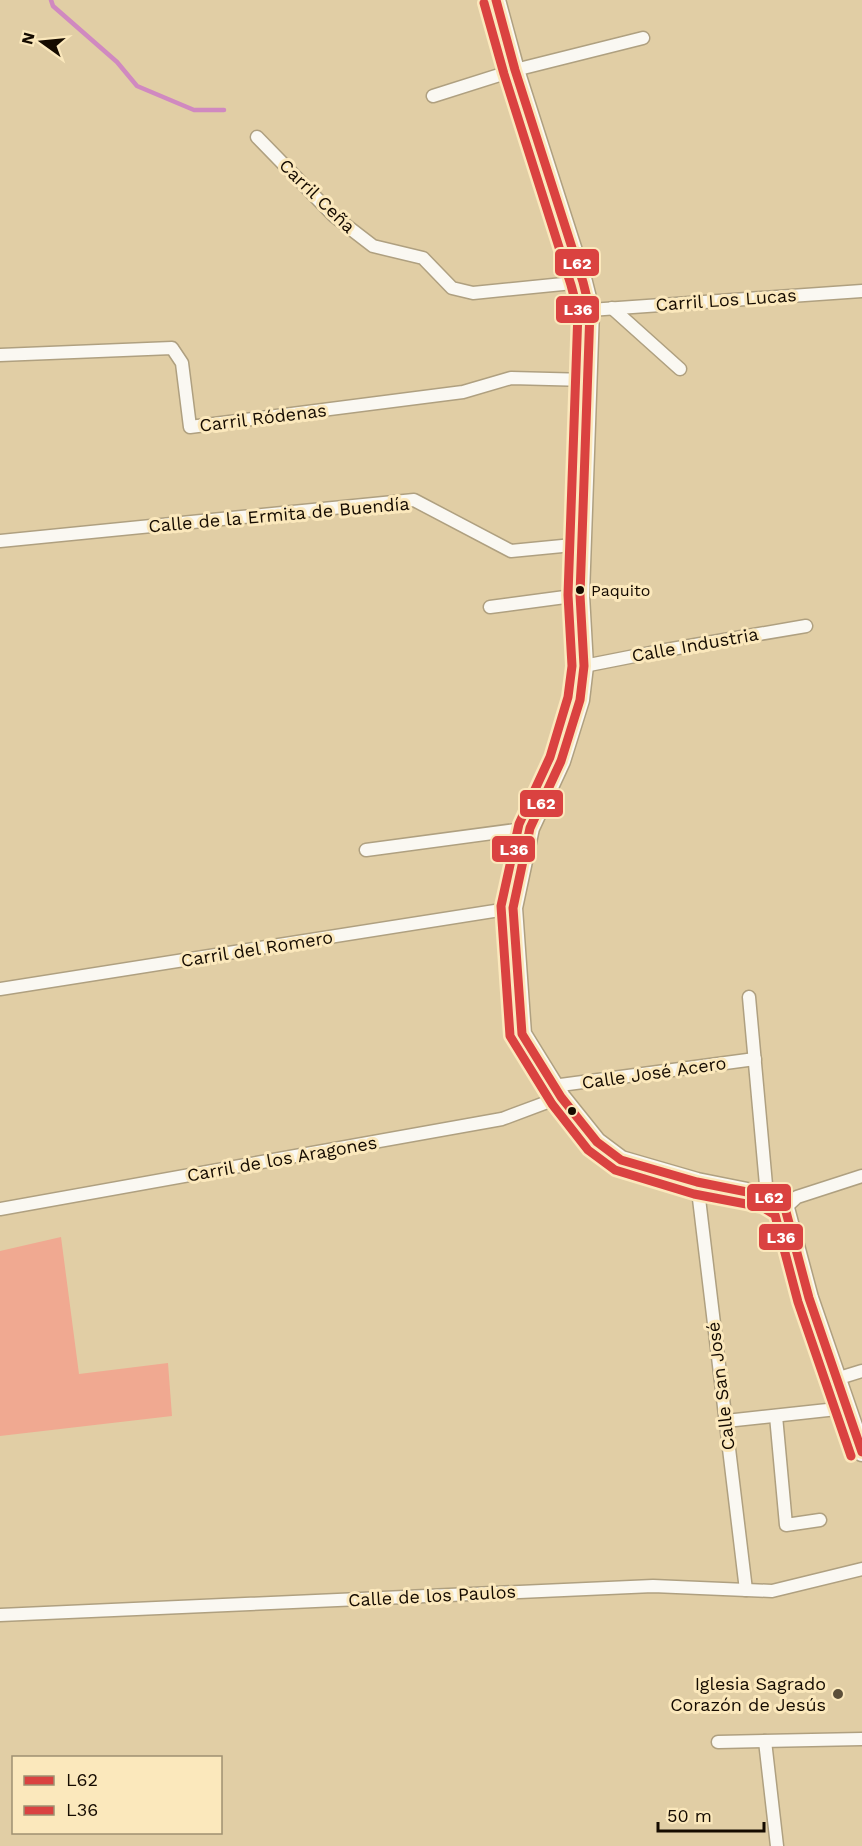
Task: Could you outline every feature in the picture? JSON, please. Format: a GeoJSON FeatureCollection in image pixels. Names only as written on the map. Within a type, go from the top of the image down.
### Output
{"type":"FeatureCollection","features":[{"type":"Feature","properties":{"kind":"street"},"geometry":{"type":"LineString","coordinates":[[496,0],[515,70],[590,310],[580,595],[584,666],[580,700],[561,761],[530,828],[513,908],[522,1034],[557,1092],[597,1142],[621,1160],[698,1182],[767,1196],[785,1208],[809,1298],[862,1452]]}},
{"type":"Feature","properties":{"kind":"street"},"geometry":{"type":"LineString","coordinates":[[433,96],[515,70],[643,38]]}},
{"type":"Feature","properties":{"kind":"street","name":"Carril Ceña"},"geometry":{"type":"LineString","coordinates":[[257,137],[334,216],[373,246],[423,258],[453,288],[473,293],[583,282]]}},
{"type":"Feature","properties":{"kind":"street","name":"Carril Los Lucas"},"geometry":{"type":"LineString","coordinates":[[590,310],[862,291]]}},
{"type":"Feature","properties":{"kind":"street"},"geometry":{"type":"LineString","coordinates":[[612,308],[680,369]]}},
{"type":"Feature","properties":{"kind":"street","name":"Carril Ródenas"},"geometry":{"type":"LineString","coordinates":[[0,355],[172,348],[182,363],[190,427],[463,392],[511,378],[588,380]]}},
{"type":"Feature","properties":{"kind":"street","name":"Calle de la Ermita de Buendía"},"geometry":{"type":"LineString","coordinates":[[0,540],[414,500],[511,551],[583,544]]}},
{"type":"Feature","properties":{"kind":"street"},"geometry":{"type":"LineString","coordinates":[[490,607],[580,595]]}},
{"type":"Feature","properties":{"kind":"street","name":"Calle Industria"},"geometry":{"type":"LineString","coordinates":[[584,666],[806,626]]}},
{"type":"Feature","properties":{"kind":"street"},"geometry":{"type":"LineString","coordinates":[[366,850],[530,828]]}},
{"type":"Feature","properties":{"kind":"street","name":"Carril del Romero"},"geometry":{"type":"LineString","coordinates":[[0,989],[513,908]]}},
{"type":"Feature","properties":{"kind":"street"},"geometry":{"type":"LineString","coordinates":[[749,997],[767,1196]]}},
{"type":"Feature","properties":{"kind":"street","name":"Calle José Acero"},"geometry":{"type":"LineString","coordinates":[[557,1092],[755,1059]]}},
{"type":"Feature","properties":{"kind":"street","name":"Carril de los Aragones"},"geometry":{"type":"LineString","coordinates":[[0,1209],[502,1119],[557,1092]]}},
{"type":"Feature","properties":{"kind":"street"},"geometry":{"type":"LineString","coordinates":[[785,1208],[797,1197],[862,1176]]}},
{"type":"Feature","properties":{"kind":"street","name":"Calle San José"},"geometry":{"type":"LineString","coordinates":[[698,1182],[746,1590]]}},
{"type":"Feature","properties":{"kind":"street"},"geometry":{"type":"LineString","coordinates":[[836,1379],[862,1371]]}},
{"type":"Feature","properties":{"kind":"street"},"geometry":{"type":"LineString","coordinates":[[726,1421],[846,1407]]}},
{"type":"Feature","properties":{"kind":"street"},"geometry":{"type":"LineString","coordinates":[[776,1416],[786,1526],[820,1520]]}},
{"type":"Feature","properties":{"kind":"street","name":"Calle de los Paulos"},"geometry":{"type":"LineString","coordinates":[[0,1615],[653,1586],[772,1591],[862,1569]]}},
{"type":"Feature","properties":{"kind":"street"},"geometry":{"type":"LineString","coordinates":[[718,1742],[862,1739]]}},
{"type":"Feature","properties":{"kind":"street"},"geometry":{"type":"LineString","coordinates":[[765,1741],[777,1846]]}},
{"type":"Feature","properties":{"kind":"shaded area"},"geometry":{"type":"Polygon","coordinates":[[[61,1237],[79,1374],[168,1363],[172,1416],[0,1436],[0,1251],[61,1237]]]}},
{"type":"Feature","properties":{"kind":"waterway"},"geometry":{"type":"LineString","coordinates":[[51,0],[53,6],[117,62],[137,86],[194,110],[224,110]]}},
{"type":"Feature","properties":{"kind":"transit line","name":"L62"},"geometry":{"type":"LineString","coordinates":[[496,0],[515,70],[590,310],[580,595],[584,666],[580,700],[561,761],[530,828],[513,908],[522,1034],[561,1097],[597,1142],[621,1160],[697,1182],[767,1196],[785,1208],[809,1298],[862,1452]]}},
{"type":"Feature","properties":{"kind":"transit line","name":"L36"},"geometry":{"type":"LineString","coordinates":[[484,3],[578,311],[568,595],[572,666],[568,697],[550,757],[519,824],[501,906],[510,1036],[552,1104],[588,1150],[615,1170],[694,1194],[762,1207],[775,1215],[798,1302],[851,1456]]}},
{"type":"Feature","properties":{"kind":"place","name":"Paquito"},"geometry":{"type":"Point","coordinates":[580,590]}},
{"type":"Feature","properties":{"kind":"place","name":"Iglesia Sagrado Corazón de Jesús"},"geometry":{"type":"Point","coordinates":[838,1694]}}]}
